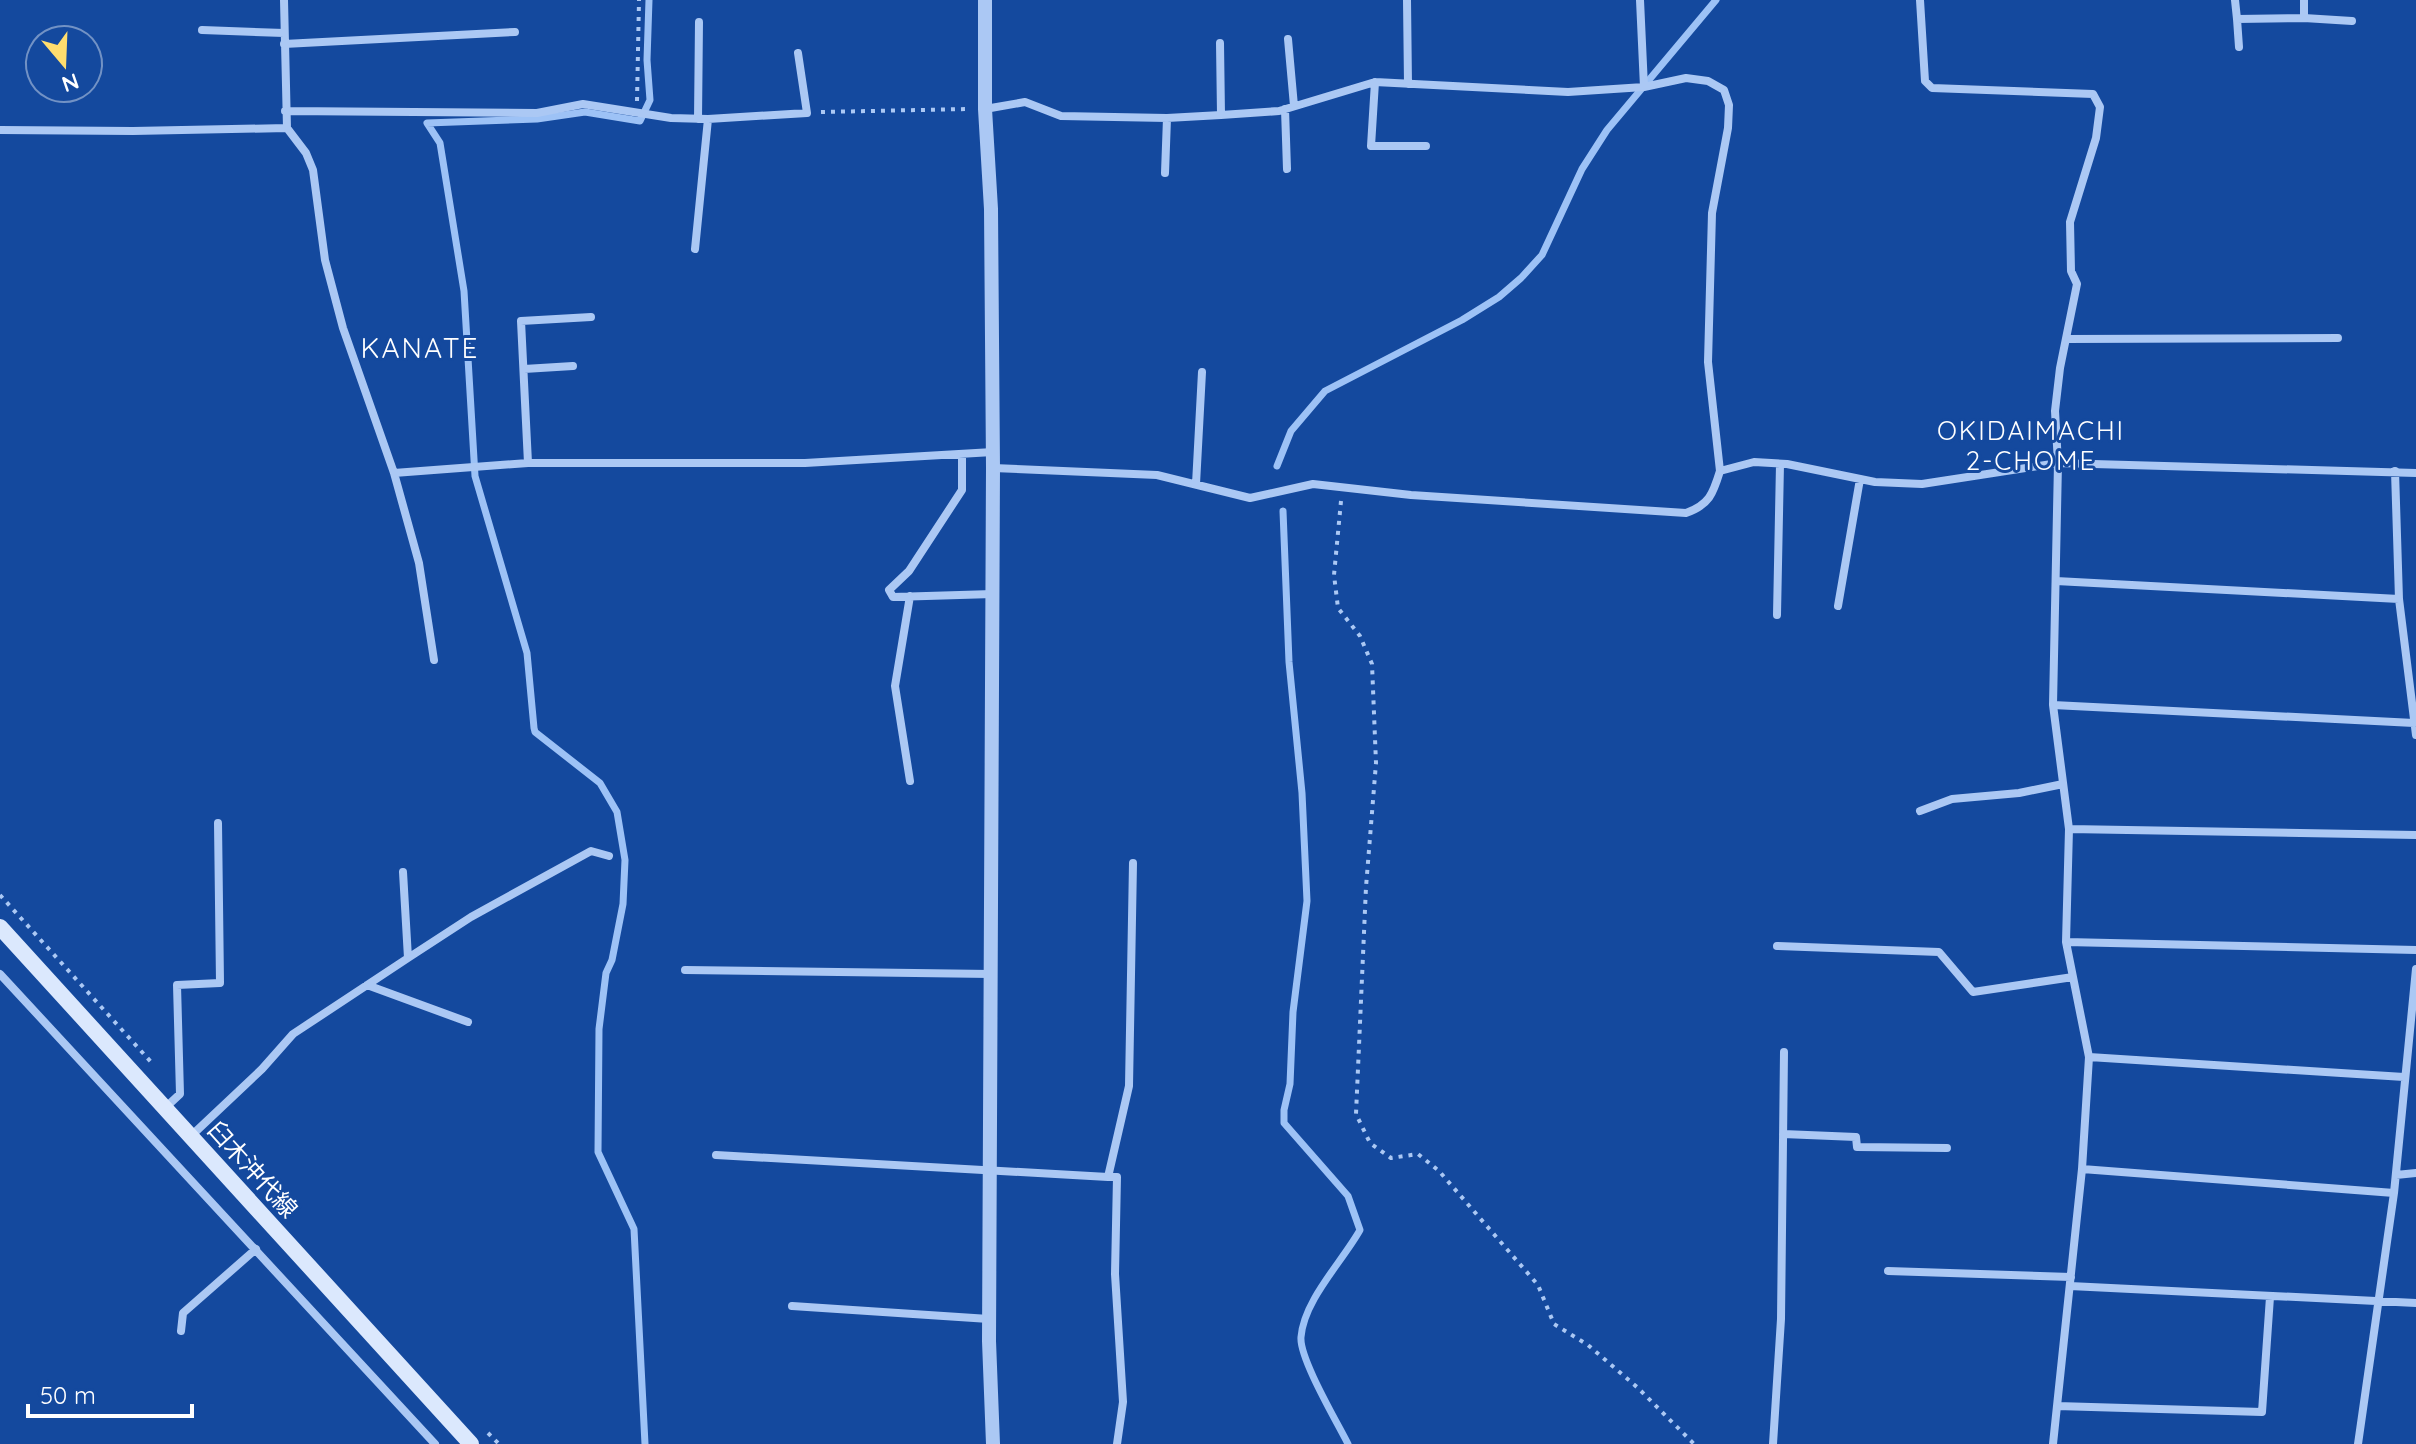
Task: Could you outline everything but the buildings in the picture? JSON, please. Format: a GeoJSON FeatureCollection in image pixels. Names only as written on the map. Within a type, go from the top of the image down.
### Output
{"type":"FeatureCollection","features":[{"type":"Feature","properties":{"kind":"main road","name":"臼木沖代線"},"geometry":{"type":"LineString","coordinates":[[0,927],[471,1444]]}},
{"type":"Feature","properties":{"kind":"street"},"geometry":{"type":"LineString","coordinates":[[284,0],[287,128],[306,153],[313,170],[325,260],[343,328],[394,473],[419,563],[434,660]]}},
{"type":"Feature","properties":{"kind":"street"},"geometry":{"type":"LineString","coordinates":[[985,0],[993,452],[989,1319],[993,1444]]}},
{"type":"Feature","properties":{"kind":"street"},"geometry":{"type":"LineString","coordinates":[[1407,0],[1408,84]]}},
{"type":"Feature","properties":{"kind":"street"},"geometry":{"type":"LineString","coordinates":[[1640,0],[1644,87]]}},
{"type":"Feature","properties":{"kind":"street"},"geometry":{"type":"LineString","coordinates":[[1920,0],[1925,81],[1932,88],[2093,94],[2100,107],[2096,138],[2070,222],[2071,271],[2077,284],[2055,411],[2058,463],[2053,705],[2069,829],[2066,942],[2089,1057],[2082,1169],[2053,1444]]}},
{"type":"Feature","properties":{"kind":"street"},"geometry":{"type":"LineString","coordinates":[[2235,0],[2239,47]]}},
{"type":"Feature","properties":{"kind":"street"},"geometry":{"type":"LineString","coordinates":[[2304,0],[2304,18]]}},
{"type":"Feature","properties":{"kind":"street"},"geometry":{"type":"LineString","coordinates":[[2237,19],[2352,21]]}},
{"type":"Feature","properties":{"kind":"street"},"geometry":{"type":"LineString","coordinates":[[695,249],[703,119],[699,22]]}},
{"type":"Feature","properties":{"kind":"street"},"geometry":{"type":"LineString","coordinates":[[202,30],[284,33]]}},
{"type":"Feature","properties":{"kind":"street"},"geometry":{"type":"LineString","coordinates":[[284,44],[515,32]]}},
{"type":"Feature","properties":{"kind":"street"},"geometry":{"type":"LineString","coordinates":[[1287,169],[1288,39]]}},
{"type":"Feature","properties":{"kind":"street"},"geometry":{"type":"LineString","coordinates":[[1220,43],[1221,115]]}},
{"type":"Feature","properties":{"kind":"street"},"geometry":{"type":"LineString","coordinates":[[285,111],[537,113],[583,104],[671,118],[807,113],[798,53]]}},
{"type":"Feature","properties":{"kind":"street"},"geometry":{"type":"LineString","coordinates":[[985,109],[1025,102],[1061,116],[1167,118],[1289,108],[1375,82],[1568,92],[1644,87],[1686,78],[1708,81],[1724,90],[1729,105],[1728,128],[1712,213],[1708,362],[1720,471],[1714,490],[1702,508],[1686,513],[1411,495],[1313,484],[1250,498],[1157,475],[993,468]]}},
{"type":"Feature","properties":{"kind":"street"},"geometry":{"type":"LineString","coordinates":[[1375,82],[1371,146],[1426,146]]}},
{"type":"Feature","properties":{"kind":"street"},"geometry":{"type":"LineString","coordinates":[[1165,173],[1167,118]]}},
{"type":"Feature","properties":{"kind":"street"},"geometry":{"type":"LineString","coordinates":[[0,130],[287,128]]}},
{"type":"Feature","properties":{"kind":"street"},"geometry":{"type":"LineString","coordinates":[[528,463],[521,321],[591,317]]}},
{"type":"Feature","properties":{"kind":"street"},"geometry":{"type":"LineString","coordinates":[[2066,339],[2338,338]]}},
{"type":"Feature","properties":{"kind":"street"},"geometry":{"type":"LineString","coordinates":[[524,369],[573,366]]}},
{"type":"Feature","properties":{"kind":"street"},"geometry":{"type":"LineString","coordinates":[[1196,484],[1202,372]]}},
{"type":"Feature","properties":{"kind":"street"},"geometry":{"type":"LineString","coordinates":[[394,473],[528,463],[805,463],[993,452]]}},
{"type":"Feature","properties":{"kind":"street"},"geometry":{"type":"LineString","coordinates":[[962,454],[962,490],[909,571],[889,590],[893,597],[993,594]]}},
{"type":"Feature","properties":{"kind":"street"},"geometry":{"type":"LineString","coordinates":[[1720,471],[1754,462],[1875,482],[1922,484],[2058,463],[2416,473]]}},
{"type":"Feature","properties":{"kind":"street"},"geometry":{"type":"LineString","coordinates":[[1777,615],[1780,464]]}},
{"type":"Feature","properties":{"kind":"street"},"geometry":{"type":"LineString","coordinates":[[2395,471],[2399,599],[2416,735]]}},
{"type":"Feature","properties":{"kind":"street"},"geometry":{"type":"LineString","coordinates":[[1838,606],[1860,479]]}},
{"type":"Feature","properties":{"kind":"street"},"geometry":{"type":"LineString","coordinates":[[2056,581],[2399,599]]}},
{"type":"Feature","properties":{"kind":"street"},"geometry":{"type":"LineString","coordinates":[[910,596],[895,686],[910,781]]}},
{"type":"Feature","properties":{"kind":"street"},"geometry":{"type":"LineString","coordinates":[[2404,640],[2416,639]]}},
{"type":"Feature","properties":{"kind":"street"},"geometry":{"type":"LineString","coordinates":[[2053,705],[2414,723]]}},
{"type":"Feature","properties":{"kind":"street"},"geometry":{"type":"LineString","coordinates":[[1920,811],[1952,799],[2019,793],[2063,784]]}},
{"type":"Feature","properties":{"kind":"street"},"geometry":{"type":"LineString","coordinates":[[165,1108],[180,1094],[177,985],[220,983],[218,823]]}},
{"type":"Feature","properties":{"kind":"street"},"geometry":{"type":"LineString","coordinates":[[2069,829],[2416,835]]}},
{"type":"Feature","properties":{"kind":"street"},"geometry":{"type":"LineString","coordinates":[[191,1137],[262,1069],[293,1034],[471,917],[591,851],[609,856]]}},
{"type":"Feature","properties":{"kind":"street"},"geometry":{"type":"LineString","coordinates":[[1108,1177],[1129,1086],[1133,863]]}},
{"type":"Feature","properties":{"kind":"street"},"geometry":{"type":"LineString","coordinates":[[403,872],[408,958]]}},
{"type":"Feature","properties":{"kind":"street"},"geometry":{"type":"LineString","coordinates":[[2066,942],[2416,950]]}},
{"type":"Feature","properties":{"kind":"street"},"geometry":{"type":"LineString","coordinates":[[1777,946],[1939,952],[1973,992],[2073,977]]}},
{"type":"Feature","properties":{"kind":"street"},"geometry":{"type":"LineString","coordinates":[[2358,1444],[2394,1193],[2416,969]]}},
{"type":"Feature","properties":{"kind":"street"},"geometry":{"type":"LineString","coordinates":[[685,970],[991,974]]}},
{"type":"Feature","properties":{"kind":"street"},"geometry":{"type":"LineString","coordinates":[[0,974],[435,1444]]}},
{"type":"Feature","properties":{"kind":"street"},"geometry":{"type":"LineString","coordinates":[[367,985],[468,1022]]}},
{"type":"Feature","properties":{"kind":"street"},"geometry":{"type":"LineString","coordinates":[[1773,1444],[1781,1319],[1784,1052]]}},
{"type":"Feature","properties":{"kind":"street"},"geometry":{"type":"LineString","coordinates":[[2089,1057],[2404,1077]]}},
{"type":"Feature","properties":{"kind":"street"},"geometry":{"type":"LineString","coordinates":[[1783,1134],[1856,1137],[1857,1147],[1947,1148]]}},
{"type":"Feature","properties":{"kind":"street"},"geometry":{"type":"LineString","coordinates":[[716,1155],[1117,1177],[1115,1274],[1123,1402],[1117,1444]]}},
{"type":"Feature","properties":{"kind":"street"},"geometry":{"type":"LineString","coordinates":[[2082,1169],[2394,1193]]}},
{"type":"Feature","properties":{"kind":"street"},"geometry":{"type":"LineString","coordinates":[[2396,1175],[2416,1173]]}},
{"type":"Feature","properties":{"kind":"street"},"geometry":{"type":"LineString","coordinates":[[181,1331],[183,1313],[256,1249]]}},
{"type":"Feature","properties":{"kind":"street"},"geometry":{"type":"LineString","coordinates":[[1888,1271],[2270,1297],[2416,1303]]}},
{"type":"Feature","properties":{"kind":"street"},"geometry":{"type":"LineString","coordinates":[[2057,1406],[2262,1412],[2270,1297]]}},
{"type":"Feature","properties":{"kind":"street"},"geometry":{"type":"LineString","coordinates":[[792,1306],[989,1319]]}},
{"type":"Feature","properties":{"kind":"path"},"geometry":{"type":"LineString","coordinates":[[637,111],[639,0]]}},
{"type":"Feature","properties":{"kind":"path"},"geometry":{"type":"LineString","coordinates":[[810,112],[985,109]]}},
{"type":"Feature","properties":{"kind":"path"},"geometry":{"type":"LineString","coordinates":[[1342,487],[1334,575],[1338,608],[1360,636],[1372,664],[1376,763],[1366,887],[1356,1114],[1370,1143],[1391,1158],[1418,1154],[1439,1171],[1538,1285],[1554,1324],[1588,1345],[1638,1388],[1694,1444]]}},
{"type":"Feature","properties":{"kind":"waterway"},"geometry":{"type":"LineString","coordinates":[[645,1444],[634,1229],[598,1152],[599,1029],[606,973],[612,960],[623,904],[625,860],[617,812],[600,783],[535,732],[527,653],[475,476],[464,291],[440,143],[427,123],[537,119],[585,112],[640,121],[650,100],[647,60],[649,0]]}},
{"type":"Feature","properties":{"kind":"waterway"},"geometry":{"type":"LineString","coordinates":[[1277,466],[1291,431],[1325,391],[1462,320],[1499,297],[1521,278],[1542,255],[1582,169],[1607,130],[1716,0]]}},
{"type":"Feature","properties":{"kind":"waterway"},"geometry":{"type":"LineString","coordinates":[[1283,511],[1289,662],[1302,793],[1307,901],[1293,1012],[1290,1084],[1284,1123],[1348,1196],[1360,1230],[1316,1295],[1301,1337],[1312,1374],[1348,1444]]}},
{"type":"Feature","properties":{"kind":"district","name":"KANATE"},"geometry":{"type":"Point","coordinates":[420,347]}},
{"type":"Feature","properties":{"kind":"district","name":"OKIDAIMACHI 2-CHOME"},"geometry":{"type":"Point","coordinates":[2031,445]}}]}
